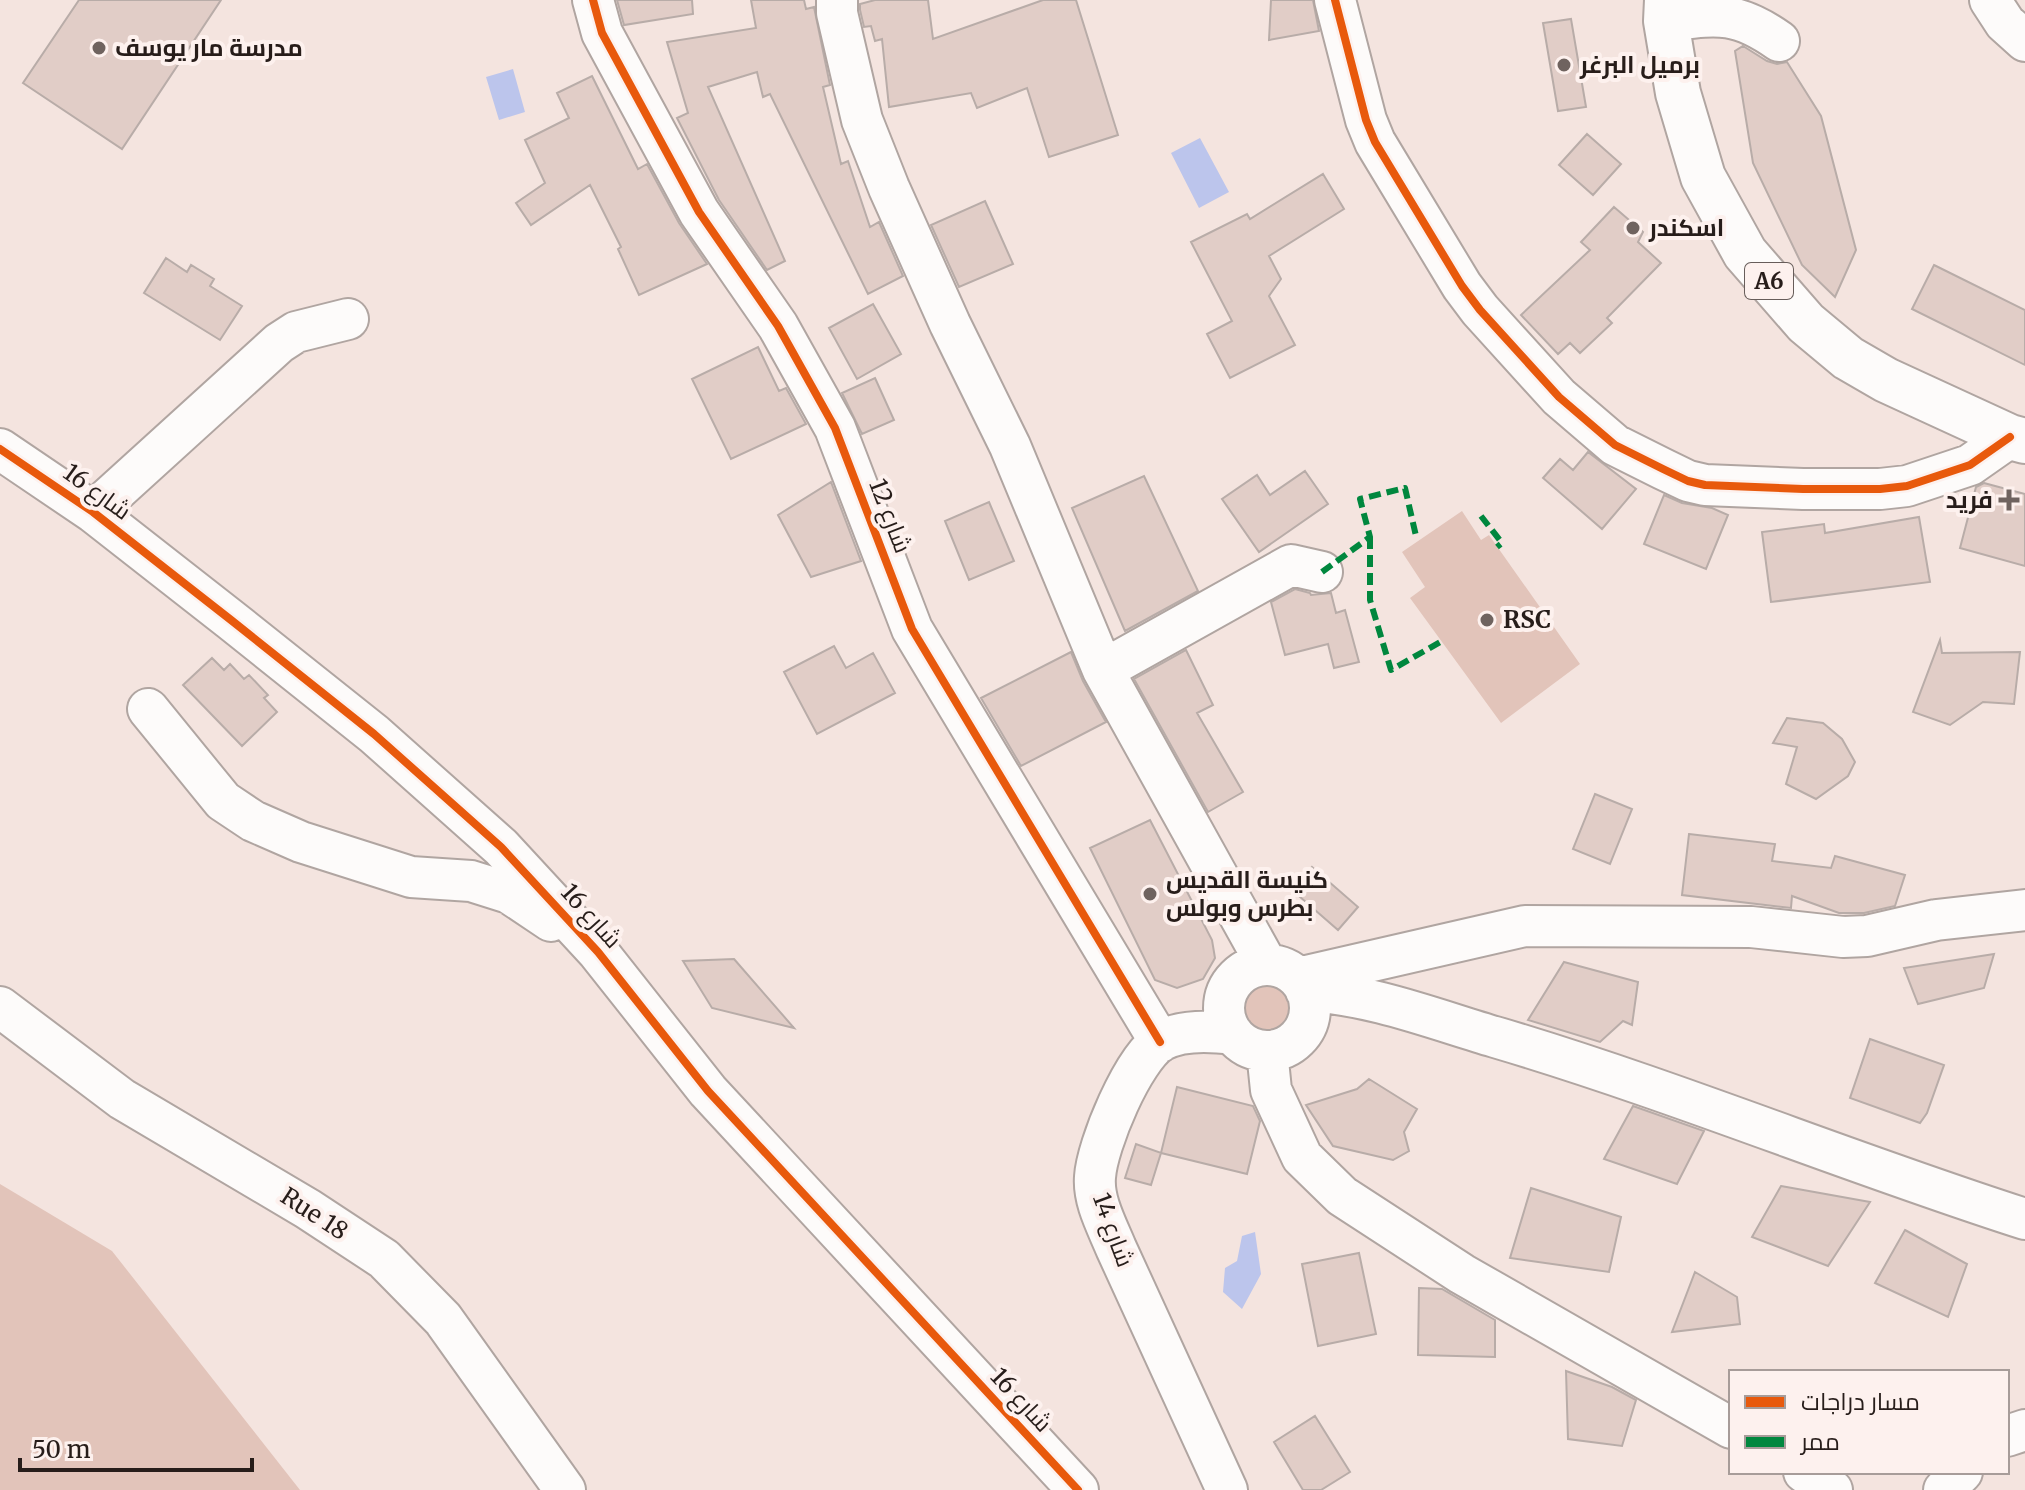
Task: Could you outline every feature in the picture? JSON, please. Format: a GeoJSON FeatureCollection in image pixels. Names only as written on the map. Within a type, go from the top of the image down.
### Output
{"type":"FeatureCollection","features":[{"type":"Feature","properties":{"kind":"highway","name":"A6"},"geometry":{"type":"LineString","coordinates":[[1666,10],[1678,93],[1703,177],[1745,253],[1806,323],[1848,358],[1886,380],[2017,439]]}},
{"type":"Feature","properties":{"kind":"street","name":"شارع 12"},"geometry":{"type":"LineString","coordinates":[[593,0],[602,33],[699,212],[778,326],[835,428],[912,629],[1160,1042]]}},
{"type":"Feature","properties":{"kind":"street"},"geometry":{"type":"LineString","coordinates":[[837,0],[837,13],[862,120],[878,161],[950,324],[1010,446],[1103,670],[1309,1014],[1299,1036],[1290,1044],[1250,1043],[1209,1031],[1183,1034],[1160,1042]]}},
{"type":"Feature","properties":{"kind":"street"},"geometry":{"type":"LineString","coordinates":[[1335,0],[1366,120],[1375,142],[1462,286],[1559,397],[1615,445],[1688,481],[1705,485],[1880,489],[1907,486],[1970,465],[2017,439]]}},
{"type":"Feature","properties":{"kind":"street"},"geometry":{"type":"LineString","coordinates":[[1990,0],[2005,23],[2025,41]]}},
{"type":"Feature","properties":{"kind":"street"},"geometry":{"type":"LineString","coordinates":[[1666,10],[1731,16],[1751,23],[1779,41]]}},
{"type":"Feature","properties":{"kind":"street"},"geometry":{"type":"LineString","coordinates":[[93,512],[279,343],[296,332],[348,319]]}},
{"type":"Feature","properties":{"kind":"street","name":"شارع 16"},"geometry":{"type":"LineString","coordinates":[[0,449],[93,512],[374,734],[501,847],[598,952],[708,1091],[1078,1490]]}},
{"type":"Feature","properties":{"kind":"street"},"geometry":{"type":"LineString","coordinates":[[1103,670],[1291,565],[1322,572]]}},
{"type":"Feature","properties":{"kind":"street"},"geometry":{"type":"LineString","coordinates":[[148,709],[223,801],[253,821],[301,842],[411,877],[471,881],[509,893],[598,952]]}},
{"type":"Feature","properties":{"kind":"street"},"geometry":{"type":"LineString","coordinates":[[1290,978],[1525,926],[1751,927],[1843,937],[1890,932],[1936,920],[2025,910]]}},
{"type":"Feature","properties":{"kind":"street"},"geometry":{"type":"LineString","coordinates":[[1729,1427],[1462,1274],[1342,1196],[1302,1157],[1250,1043],[1224,1009],[1232,983],[1253,967],[1328,992],[1370,1000],[1588,1064],[1922,1186],[2025,1219]]}},
{"type":"Feature","properties":{"kind":"street","name":"Rue 18"},"geometry":{"type":"LineString","coordinates":[[0,1007],[122,1099],[308,1209],[384,1259],[443,1319],[565,1490]]}},
{"type":"Feature","properties":{"kind":"street","name":"شارع 14"},"geometry":{"type":"LineString","coordinates":[[1160,1042],[1136,1067],[1105,1139],[1095,1178],[1100,1210],[1116,1248],[1227,1490]]}},
{"type":"Feature","properties":{"kind":"street"},"geometry":{"type":"LineString","coordinates":[[1807,1474],[1832,1490]]}},
{"type":"Feature","properties":{"kind":"street"},"geometry":{"type":"LineString","coordinates":[[1944,1490],[1960,1474]]}},
{"type":"Feature","properties":{"kind":"shaded area","name":"RSC"},"geometry":{"type":"Polygon","coordinates":[[[1462,511],[1481,540],[1489,535],[1580,664],[1501,723],[1410,598],[1425,587],[1402,552],[1462,511]]]}},
{"type":"Feature","properties":{"kind":"shaded area"},"geometry":{"type":"Polygon","coordinates":[[[1266,980],[1285,988],[1293,1007],[1285,1026],[1266,1034],[1247,1026],[1239,1007],[1247,988],[1266,980]]]}},
{"type":"Feature","properties":{"kind":"shaded area"},"geometry":{"type":"Polygon","coordinates":[[[0,1184],[112,1251],[300,1490],[0,1490],[0,1184]]]}},
{"type":"Feature","properties":{"kind":"water"},"geometry":{"type":"Polygon","coordinates":[[[513,69],[525,112],[499,120],[486,77],[513,69]]]}},
{"type":"Feature","properties":{"kind":"water"},"geometry":{"type":"Polygon","coordinates":[[[1200,138],[1229,192],[1199,208],[1171,153],[1200,138]]]}},
{"type":"Feature","properties":{"kind":"water"},"geometry":{"type":"Polygon","coordinates":[[[1255,1232],[1261,1274],[1242,1309],[1223,1292],[1225,1268],[1237,1261],[1242,1236],[1255,1232]]]}},
{"type":"Feature","properties":{"kind":"building","name":"مدرسة مار يوسف"},"geometry":{"type":"Polygon","coordinates":[[[79,0],[221,0],[122,149],[23,83],[79,0]]]}},
{"type":"Feature","properties":{"kind":"building"},"geometry":{"type":"Polygon","coordinates":[[[617,0],[692,0],[693,14],[624,25],[617,0]]]}},
{"type":"Feature","properties":{"kind":"building"},"geometry":{"type":"Polygon","coordinates":[[[751,0],[804,0],[806,9],[814,7],[830,85],[823,87],[841,164],[848,161],[870,227],[879,222],[903,276],[868,294],[770,94],[763,97],[757,72],[708,87],[785,261],[767,270],[719,200],[677,118],[688,113],[667,42],[756,28],[751,0]]]}},
{"type":"Feature","properties":{"kind":"building"},"geometry":{"type":"Polygon","coordinates":[[[875,0],[928,0],[933,39],[1043,0],[1076,0],[1118,135],[1049,157],[1027,88],[977,108],[971,93],[889,107],[882,39],[875,41],[871,26],[864,27],[860,10],[860,4],[875,0]]]}},
{"type":"Feature","properties":{"kind":"building"},"geometry":{"type":"Polygon","coordinates":[[[1271,0],[1313,0],[1319,31],[1269,40],[1271,0]]]}},
{"type":"Feature","properties":{"kind":"building","name":"برميل البرغر"},"geometry":{"type":"Polygon","coordinates":[[[1571,19],[1586,107],[1558,111],[1543,23],[1571,19]]]}},
{"type":"Feature","properties":{"kind":"building"},"geometry":{"type":"Polygon","coordinates":[[[1743,46],[1767,61],[1777,64],[1787,62],[1821,116],[1856,250],[1835,297],[1802,265],[1753,163],[1735,51],[1743,46]]]}},
{"type":"Feature","properties":{"kind":"building"},"geometry":{"type":"Polygon","coordinates":[[[592,76],[638,169],[647,164],[679,223],[707,264],[639,295],[618,249],[621,247],[590,185],[531,225],[516,203],[545,183],[525,140],[569,118],[557,93],[592,76]]]}},
{"type":"Feature","properties":{"kind":"building"},"geometry":{"type":"Polygon","coordinates":[[[1587,134],[1621,164],[1593,195],[1559,165],[1587,134]]]}},
{"type":"Feature","properties":{"kind":"building"},"geometry":{"type":"Polygon","coordinates":[[[1323,174],[1344,209],[1269,256],[1281,279],[1269,296],[1295,345],[1230,378],[1207,334],[1232,321],[1191,242],[1247,214],[1250,219],[1323,174]]]}},
{"type":"Feature","properties":{"kind":"building"},"geometry":{"type":"Polygon","coordinates":[[[985,201],[1013,264],[959,287],[931,225],[985,201]]]}},
{"type":"Feature","properties":{"kind":"building"},"geometry":{"type":"Polygon","coordinates":[[[1614,207],[1643,232],[1638,242],[1661,263],[1607,318],[1612,323],[1580,353],[1570,343],[1558,354],[1521,315],[1590,250],[1581,242],[1614,207]]]}},
{"type":"Feature","properties":{"kind":"building"},"geometry":{"type":"Polygon","coordinates":[[[166,258],[187,272],[191,265],[214,279],[210,286],[242,306],[220,340],[144,293],[166,258]]]}},
{"type":"Feature","properties":{"kind":"building"},"geometry":{"type":"Polygon","coordinates":[[[1934,265],[2025,310],[2025,365],[1912,309],[1934,265]]]}},
{"type":"Feature","properties":{"kind":"building"},"geometry":{"type":"Polygon","coordinates":[[[873,304],[901,354],[857,379],[829,328],[873,304]]]}},
{"type":"Feature","properties":{"kind":"building"},"geometry":{"type":"Polygon","coordinates":[[[758,347],[779,391],[786,388],[806,424],[731,459],[692,379],[758,347]]]}},
{"type":"Feature","properties":{"kind":"building"},"geometry":{"type":"Polygon","coordinates":[[[875,378],[894,420],[862,434],[842,393],[875,378]]]}},
{"type":"Feature","properties":{"kind":"building"},"geometry":{"type":"Polygon","coordinates":[[[1588,452],[1636,489],[1602,529],[1543,478],[1560,459],[1573,470],[1588,452]]]}},
{"type":"Feature","properties":{"kind":"building"},"geometry":{"type":"Polygon","coordinates":[[[1305,471],[1328,504],[1259,552],[1222,499],[1257,475],[1270,495],[1305,471]]]}},
{"type":"Feature","properties":{"kind":"building"},"geometry":{"type":"Polygon","coordinates":[[[1144,476],[1198,591],[1125,631],[1072,508],[1144,476]]]}},
{"type":"Feature","properties":{"kind":"building"},"geometry":{"type":"Polygon","coordinates":[[[831,482],[861,561],[811,577],[778,515],[831,482]]]}},
{"type":"Feature","properties":{"kind":"building"},"geometry":{"type":"Polygon","coordinates":[[[1984,483],[2025,494],[2025,566],[1960,548],[1976,487],[1984,483]]]}},
{"type":"Feature","properties":{"kind":"building"},"geometry":{"type":"Polygon","coordinates":[[[1664,495],[1728,515],[1706,569],[1644,544],[1664,495]]]}},
{"type":"Feature","properties":{"kind":"building"},"geometry":{"type":"Polygon","coordinates":[[[989,502],[1014,561],[969,580],[945,521],[989,502]]]}},
{"type":"Feature","properties":{"kind":"building"},"geometry":{"type":"Polygon","coordinates":[[[1919,517],[1930,582],[1771,602],[1762,532],[1824,524],[1825,533],[1919,517]]]}},
{"type":"Feature","properties":{"kind":"building"},"geometry":{"type":"Polygon","coordinates":[[[1295,589],[1311,595],[1331,593],[1336,613],[1345,610],[1359,662],[1334,668],[1328,644],[1285,655],[1271,602],[1295,589]]]}},
{"type":"Feature","properties":{"kind":"building"},"geometry":{"type":"Polygon","coordinates":[[[1940,640],[1942,653],[2020,652],[2014,704],[1983,702],[1950,725],[1913,712],[1940,640]]]}},
{"type":"Feature","properties":{"kind":"building"},"geometry":{"type":"Polygon","coordinates":[[[834,646],[846,668],[873,653],[895,693],[817,734],[784,672],[834,646]]]}},
{"type":"Feature","properties":{"kind":"building"},"geometry":{"type":"Polygon","coordinates":[[[1186,650],[1213,705],[1197,713],[1243,792],[1208,812],[1134,679],[1186,650]]]}},
{"type":"Feature","properties":{"kind":"building"},"geometry":{"type":"Polygon","coordinates":[[[1071,652],[1106,722],[1021,766],[981,698],[1071,652]]]}},
{"type":"Feature","properties":{"kind":"building"},"geometry":{"type":"Polygon","coordinates":[[[212,658],[224,670],[230,664],[244,679],[249,675],[268,695],[264,698],[277,712],[242,746],[183,685],[212,658]]]}},
{"type":"Feature","properties":{"kind":"building"},"geometry":{"type":"Polygon","coordinates":[[[1787,718],[1823,723],[1842,739],[1855,762],[1848,776],[1816,799],[1786,784],[1797,747],[1773,743],[1787,718]]]}},
{"type":"Feature","properties":{"kind":"building"},"geometry":{"type":"Polygon","coordinates":[[[1595,794],[1632,809],[1610,864],[1573,849],[1595,794]]]}},
{"type":"Feature","properties":{"kind":"building","name":"كنيسة القديس بطرس وبولس"},"geometry":{"type":"Polygon","coordinates":[[[1150,820],[1212,940],[1215,958],[1203,979],[1177,988],[1155,980],[1090,848],[1150,820]]]}},
{"type":"Feature","properties":{"kind":"building"},"geometry":{"type":"Polygon","coordinates":[[[1689,834],[1775,844],[1772,861],[1831,868],[1835,856],[1905,875],[1895,906],[1864,913],[1839,913],[1792,896],[1791,908],[1682,895],[1689,834]]]}},
{"type":"Feature","properties":{"kind":"building"},"geometry":{"type":"Polygon","coordinates":[[[1312,867],[1358,907],[1338,930],[1292,890],[1312,867]]]}},
{"type":"Feature","properties":{"kind":"building"},"geometry":{"type":"Polygon","coordinates":[[[1994,954],[1984,988],[1918,1004],[1904,968],[1994,954]]]}},
{"type":"Feature","properties":{"kind":"building"},"geometry":{"type":"Polygon","coordinates":[[[734,959],[794,1028],[712,1008],[683,961],[734,959]]]}},
{"type":"Feature","properties":{"kind":"building"},"geometry":{"type":"Polygon","coordinates":[[[1564,962],[1638,982],[1632,1025],[1623,1021],[1600,1042],[1528,1020],[1564,962]]]}},
{"type":"Feature","properties":{"kind":"building"},"geometry":{"type":"Polygon","coordinates":[[[1870,1039],[1944,1065],[1927,1113],[1920,1123],[1850,1098],[1870,1039]]]}},
{"type":"Feature","properties":{"kind":"building"},"geometry":{"type":"Polygon","coordinates":[[[1369,1079],[1417,1109],[1404,1132],[1409,1151],[1393,1160],[1333,1146],[1306,1105],[1357,1089],[1369,1079]]]}},
{"type":"Feature","properties":{"kind":"building"},"geometry":{"type":"Polygon","coordinates":[[[1177,1087],[1253,1106],[1260,1121],[1247,1174],[1161,1153],[1177,1087]]]}},
{"type":"Feature","properties":{"kind":"building"},"geometry":{"type":"Polygon","coordinates":[[[1633,1106],[1704,1131],[1677,1184],[1604,1159],[1633,1106]]]}},
{"type":"Feature","properties":{"kind":"building"},"geometry":{"type":"Polygon","coordinates":[[[1136,1144],[1161,1153],[1151,1185],[1125,1178],[1136,1144]]]}},
{"type":"Feature","properties":{"kind":"building"},"geometry":{"type":"Polygon","coordinates":[[[1781,1186],[1870,1202],[1828,1266],[1752,1237],[1781,1186]]]}},
{"type":"Feature","properties":{"kind":"building"},"geometry":{"type":"Polygon","coordinates":[[[1531,1188],[1621,1217],[1609,1272],[1510,1258],[1531,1188]]]}},
{"type":"Feature","properties":{"kind":"building"},"geometry":{"type":"Polygon","coordinates":[[[1905,1230],[1967,1264],[1948,1317],[1875,1283],[1905,1230]]]}},
{"type":"Feature","properties":{"kind":"building"},"geometry":{"type":"Polygon","coordinates":[[[1359,1253],[1376,1334],[1318,1346],[1302,1264],[1359,1253]]]}},
{"type":"Feature","properties":{"kind":"building"},"geometry":{"type":"Polygon","coordinates":[[[1695,1272],[1737,1297],[1740,1324],[1672,1332],[1695,1272]]]}},
{"type":"Feature","properties":{"kind":"building"},"geometry":{"type":"Polygon","coordinates":[[[1419,1288],[1442,1289],[1495,1320],[1495,1357],[1418,1355],[1419,1288]]]}},
{"type":"Feature","properties":{"kind":"building"},"geometry":{"type":"Polygon","coordinates":[[[1566,1371],[1612,1387],[1636,1400],[1622,1446],[1568,1439],[1566,1371]]]}},
{"type":"Feature","properties":{"kind":"building"},"geometry":{"type":"Polygon","coordinates":[[[1315,1416],[1350,1472],[1321,1490],[1303,1490],[1274,1442],[1315,1416]]]}},
{"type":"Feature","properties":{"kind":"marked path"},"geometry":{"type":"LineString","coordinates":[[1322,572],[1370,537],[1360,499],[1405,488],[1416,536]]}},
{"type":"Feature","properties":{"kind":"marked path"},"geometry":{"type":"LineString","coordinates":[[1481,516],[1502,543],[1497,547]]}},
{"type":"Feature","properties":{"kind":"marked path"},"geometry":{"type":"LineString","coordinates":[[1370,537],[1370,600],[1391,670],[1442,641]]}},
{"type":"Feature","properties":{"kind":"cycle path"},"geometry":{"type":"LineString","coordinates":[[593,0],[602,33],[699,212],[778,326],[835,428],[912,629],[1160,1042]]}},
{"type":"Feature","properties":{"kind":"cycle path"},"geometry":{"type":"LineString","coordinates":[[1335,0],[1366,120],[1375,142],[1462,286],[1559,397],[1615,445],[1688,481],[1705,485],[1880,489],[1907,486],[1970,465],[2010,437]]}},
{"type":"Feature","properties":{"kind":"cycle path"},"geometry":{"type":"LineString","coordinates":[[0,449],[93,512],[231,620],[374,734],[501,847],[598,952],[708,1091],[1078,1490]]}},
{"type":"Feature","properties":{"kind":"place","name":"مدرسة مار يوسف"},"geometry":{"type":"Point","coordinates":[99,48]}},
{"type":"Feature","properties":{"kind":"place","name":"برميل البرغر"},"geometry":{"type":"Point","coordinates":[1564,65]}},
{"type":"Feature","properties":{"kind":"place","name":"اسكندر"},"geometry":{"type":"Point","coordinates":[1633,228]}},
{"type":"Feature","properties":{"kind":"place","name":"فريد"},"geometry":{"type":"Point","coordinates":[2009,500]}},
{"type":"Feature","properties":{"kind":"place","name":"RSC"},"geometry":{"type":"Point","coordinates":[1487,620]}},
{"type":"Feature","properties":{"kind":"place","name":"كنيسة القديس بطرس وبولس"},"geometry":{"type":"Point","coordinates":[1150,894]}}]}
